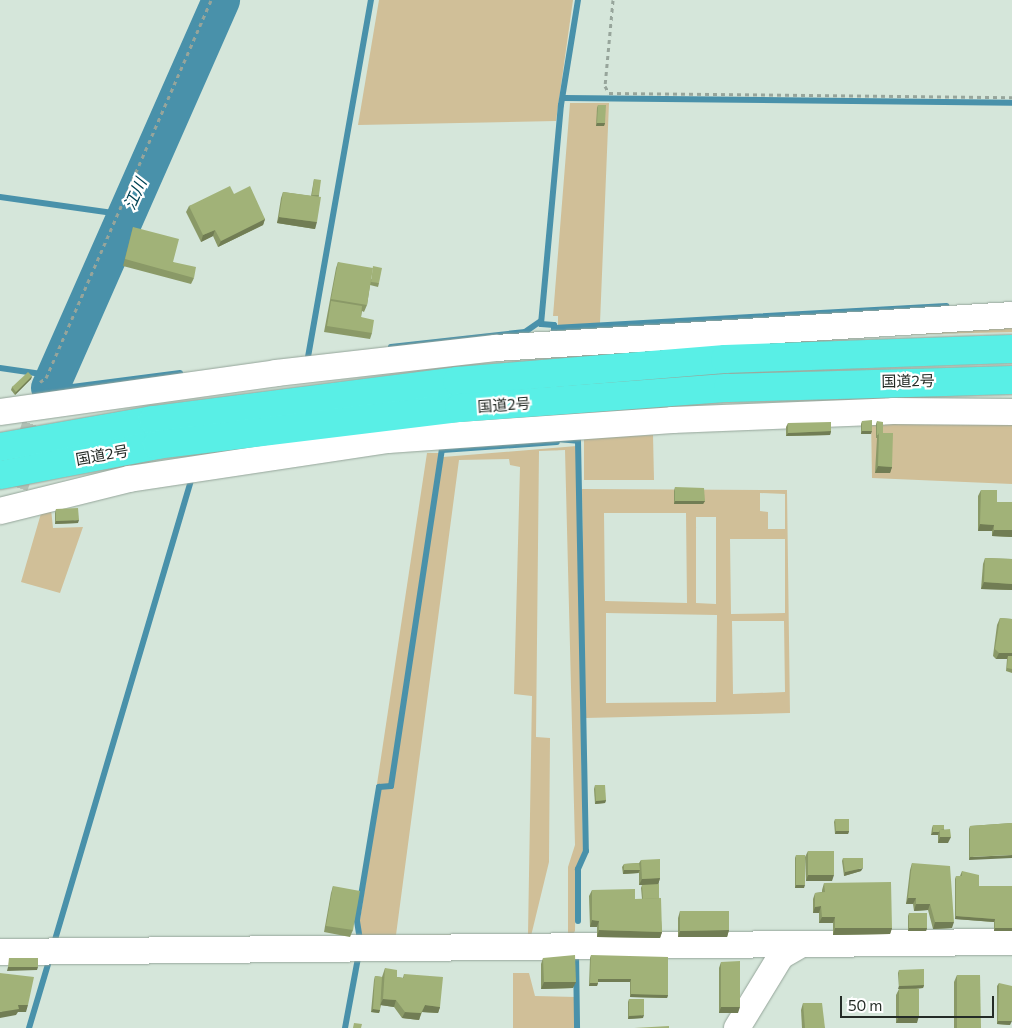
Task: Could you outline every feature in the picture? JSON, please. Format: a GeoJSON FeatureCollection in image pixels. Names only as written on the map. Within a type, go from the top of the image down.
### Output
{"type":"FeatureCollection","features":[{"type":"Feature","properties":{"kind":"highway","name":"国道2号"},"geometry":{"type":"LineString","coordinates":[[0,447],[153,420],[456,381],[725,359],[1012,349]]}},
{"type":"Feature","properties":{"kind":"highway","name":"国道2号"},"geometry":{"type":"LineString","coordinates":[[7,495],[158,445],[459,408],[728,388],[1012,380]]}},
{"type":"Feature","properties":{"kind":"street"},"geometry":{"type":"LineString","coordinates":[[0,412],[36,414],[496,348],[1012,315]]}},
{"type":"Feature","properties":{"kind":"street"},"geometry":{"type":"LineString","coordinates":[[7,495],[388,440],[672,420],[893,411],[1012,412]]}},
{"type":"Feature","properties":{"kind":"street"},"geometry":{"type":"LineString","coordinates":[[0,952],[780,941],[800,945],[1012,942]]}},
{"type":"Feature","properties":{"kind":"street"},"geometry":{"type":"LineString","coordinates":[[737,1028],[781,956],[800,945]]}},
{"type":"Feature","properties":{"kind":"path"},"geometry":{"type":"LineString","coordinates":[[46,378],[211,0]]}},
{"type":"Feature","properties":{"kind":"path"},"geometry":{"type":"LineString","coordinates":[[613,0],[605,86],[610,93],[1012,97]]}},
{"type":"Feature","properties":{"kind":"shaded area"},"geometry":{"type":"Polygon","coordinates":[[[379,0],[573,0],[556,121],[358,125],[379,0]]]}},
{"type":"Feature","properties":{"kind":"shaded area"},"geometry":{"type":"Polygon","coordinates":[[[570,103],[609,103],[600,323],[558,326],[558,316],[553,316],[570,103]]]}},
{"type":"Feature","properties":{"kind":"shaded area"},"geometry":{"type":"Polygon","coordinates":[[[1012,323],[1012,332],[801,337],[1012,323]]]}},
{"type":"Feature","properties":{"kind":"shaded area"},"geometry":{"type":"Polygon","coordinates":[[[871,418],[1012,419],[1012,484],[872,478],[871,418]]]}},
{"type":"Feature","properties":{"kind":"shaded area"},"geometry":{"type":"Polygon","coordinates":[[[653,435],[654,480],[584,480],[584,438],[653,435]]]}},
{"type":"Feature","properties":{"kind":"shaded area"},"geometry":{"type":"Polygon","coordinates":[[[577,446],[583,851],[576,869],[575,931],[570,938],[363,940],[359,926],[380,789],[393,788],[443,457],[577,446]],[[565,450],[539,451],[536,737],[550,738],[549,862],[531,936],[568,935],[568,867],[575,845],[565,450]],[[509,459],[459,460],[396,935],[528,934],[532,696],[514,694],[520,467],[510,465],[509,459]]]}},
{"type":"Feature","properties":{"kind":"shaded area"},"geometry":{"type":"Polygon","coordinates":[[[427,453],[439,453],[389,784],[377,784],[427,453]]]}},
{"type":"Feature","properties":{"kind":"shaded area"},"geometry":{"type":"Polygon","coordinates":[[[582,489],[787,490],[790,713],[585,718],[582,489]],[[760,493],[760,511],[768,512],[768,529],[785,529],[785,494],[760,493]],[[604,513],[605,601],[687,603],[686,513],[604,513]],[[696,517],[696,603],[716,604],[716,517],[696,517]],[[730,539],[731,614],[785,613],[785,539],[730,539]],[[606,613],[606,703],[716,702],[717,615],[606,613]],[[732,621],[733,694],[785,692],[784,621],[732,621]]]}},
{"type":"Feature","properties":{"kind":"shaded area"},"geometry":{"type":"Polygon","coordinates":[[[51,509],[53,528],[83,527],[60,593],[21,582],[42,510],[51,509]]]}},
{"type":"Feature","properties":{"kind":"shaded area"},"geometry":{"type":"Polygon","coordinates":[[[513,973],[529,973],[535,996],[576,997],[576,1028],[513,1028],[513,973]]]}},
{"type":"Feature","properties":{"kind":"building"},"geometry":{"type":"Polygon","coordinates":[[[598,105],[606,105],[605,123],[597,123],[598,105]]]}},
{"type":"Feature","properties":{"kind":"building"},"geometry":{"type":"Polygon","coordinates":[[[314,179],[321,180],[319,195],[312,195],[314,179]]]}},
{"type":"Feature","properties":{"kind":"building"},"geometry":{"type":"Polygon","coordinates":[[[230,186],[234,194],[250,186],[265,219],[221,241],[215,230],[203,235],[189,206],[230,186]]]}},
{"type":"Feature","properties":{"kind":"building"},"geometry":{"type":"Polygon","coordinates":[[[283,192],[321,197],[317,222],[279,217],[283,192]]]}},
{"type":"Feature","properties":{"kind":"building"},"geometry":{"type":"Polygon","coordinates":[[[133,227],[179,239],[173,262],[196,267],[194,278],[125,259],[133,227]]]}},
{"type":"Feature","properties":{"kind":"building"},"geometry":{"type":"Polygon","coordinates":[[[338,262],[373,268],[367,305],[331,299],[338,262]]]}},
{"type":"Feature","properties":{"kind":"building"},"geometry":{"type":"Polygon","coordinates":[[[373,266],[382,268],[379,283],[371,282],[373,266]]]}},
{"type":"Feature","properties":{"kind":"building"},"geometry":{"type":"Polygon","coordinates":[[[331,301],[362,306],[361,317],[374,320],[372,333],[327,326],[331,301]]]}},
{"type":"Feature","properties":{"kind":"building"},"geometry":{"type":"Polygon","coordinates":[[[28,372],[32,376],[16,392],[12,387],[28,372]]]}},
{"type":"Feature","properties":{"kind":"building"},"geometry":{"type":"Polygon","coordinates":[[[872,420],[872,431],[862,431],[862,421],[872,420]]]}},
{"type":"Feature","properties":{"kind":"building"},"geometry":{"type":"Polygon","coordinates":[[[877,421],[883,422],[883,433],[878,435],[877,435],[877,421]]]}},
{"type":"Feature","properties":{"kind":"building"},"geometry":{"type":"Polygon","coordinates":[[[831,422],[831,431],[788,433],[788,423],[831,422]]]}},
{"type":"Feature","properties":{"kind":"building"},"geometry":{"type":"Polygon","coordinates":[[[879,433],[893,433],[892,467],[878,466],[879,433]]]}},
{"type":"Feature","properties":{"kind":"building"},"geometry":{"type":"Polygon","coordinates":[[[675,487],[704,488],[705,501],[675,501],[675,487]]]}},
{"type":"Feature","properties":{"kind":"building"},"geometry":{"type":"Polygon","coordinates":[[[981,490],[997,490],[997,502],[1012,502],[1012,530],[994,530],[994,525],[980,524],[981,490]]]}},
{"type":"Feature","properties":{"kind":"building"},"geometry":{"type":"Polygon","coordinates":[[[78,508],[79,520],[56,521],[56,509],[78,508]]]}},
{"type":"Feature","properties":{"kind":"building"},"geometry":{"type":"Polygon","coordinates":[[[985,558],[1012,559],[1012,584],[984,582],[985,558]]]}},
{"type":"Feature","properties":{"kind":"building"},"geometry":{"type":"Polygon","coordinates":[[[1000,618],[1012,619],[1012,653],[999,653],[995,649],[1000,618]]]}},
{"type":"Feature","properties":{"kind":"building"},"geometry":{"type":"Polygon","coordinates":[[[1008,656],[1012,656],[1012,669],[1007,668],[1008,656]]]}},
{"type":"Feature","properties":{"kind":"building"},"geometry":{"type":"Polygon","coordinates":[[[595,785],[605,785],[606,800],[596,801],[595,785]]]}},
{"type":"Feature","properties":{"kind":"building"},"geometry":{"type":"Polygon","coordinates":[[[835,819],[849,819],[849,831],[836,831],[835,819]]]}},
{"type":"Feature","properties":{"kind":"building"},"geometry":{"type":"Polygon","coordinates":[[[1012,823],[1012,855],[970,857],[970,826],[1012,823]]]}},
{"type":"Feature","properties":{"kind":"building"},"geometry":{"type":"Polygon","coordinates":[[[933,825],[944,825],[944,829],[939,832],[933,832],[933,825]]]}},
{"type":"Feature","properties":{"kind":"building"},"geometry":{"type":"Polygon","coordinates":[[[950,829],[951,837],[940,837],[940,830],[950,829]]]}},
{"type":"Feature","properties":{"kind":"building"},"geometry":{"type":"Polygon","coordinates":[[[808,851],[834,851],[834,875],[808,875],[808,851]]]}},
{"type":"Feature","properties":{"kind":"building"},"geometry":{"type":"Polygon","coordinates":[[[796,855],[805,855],[805,885],[796,885],[796,855]]]}},
{"type":"Feature","properties":{"kind":"building"},"geometry":{"type":"Polygon","coordinates":[[[843,858],[863,858],[863,868],[845,872],[843,858]]]}},
{"type":"Feature","properties":{"kind":"building"},"geometry":{"type":"Polygon","coordinates":[[[660,859],[660,878],[642,879],[641,860],[660,859]]]}},
{"type":"Feature","properties":{"kind":"building"},"geometry":{"type":"Polygon","coordinates":[[[639,863],[640,870],[624,870],[624,864],[639,863]]]}},
{"type":"Feature","properties":{"kind":"building"},"geometry":{"type":"Polygon","coordinates":[[[912,863],[950,866],[954,922],[935,922],[930,904],[916,904],[916,898],[908,898],[912,863]]]}},
{"type":"Feature","properties":{"kind":"building"},"geometry":{"type":"Polygon","coordinates":[[[962,871],[979,875],[979,886],[1012,886],[1012,928],[995,928],[995,919],[956,916],[956,876],[962,876],[962,871]]]}},
{"type":"Feature","properties":{"kind":"building"},"geometry":{"type":"Polygon","coordinates":[[[891,882],[892,928],[835,928],[835,917],[822,917],[821,906],[815,907],[815,893],[825,892],[824,883],[891,882]]]}},
{"type":"Feature","properties":{"kind":"building"},"geometry":{"type":"Polygon","coordinates":[[[659,884],[659,898],[643,899],[642,885],[659,884]]]}},
{"type":"Feature","properties":{"kind":"building"},"geometry":{"type":"Polygon","coordinates":[[[333,886],[360,891],[353,930],[326,926],[333,886]]]}},
{"type":"Feature","properties":{"kind":"building"},"geometry":{"type":"Polygon","coordinates":[[[635,889],[635,899],[661,898],[662,932],[599,930],[599,921],[592,920],[592,890],[635,889]]]}},
{"type":"Feature","properties":{"kind":"building"},"geometry":{"type":"Polygon","coordinates":[[[680,911],[729,911],[729,930],[680,931],[680,911]]]}},
{"type":"Feature","properties":{"kind":"building"},"geometry":{"type":"Polygon","coordinates":[[[909,913],[927,913],[927,928],[909,928],[909,913]]]}},
{"type":"Feature","properties":{"kind":"building"},"geometry":{"type":"Polygon","coordinates":[[[575,955],[576,982],[544,982],[543,958],[575,955]]]}},
{"type":"Feature","properties":{"kind":"building"},"geometry":{"type":"Polygon","coordinates":[[[591,955],[668,957],[668,995],[631,994],[631,979],[598,979],[598,983],[590,983],[591,955]]]}},
{"type":"Feature","properties":{"kind":"building"},"geometry":{"type":"Polygon","coordinates":[[[9,958],[38,958],[38,967],[8,967],[9,958]]]}},
{"type":"Feature","properties":{"kind":"building"},"geometry":{"type":"Polygon","coordinates":[[[740,961],[740,1007],[721,1007],[721,962],[740,961]]]}},
{"type":"Feature","properties":{"kind":"building"},"geometry":{"type":"Polygon","coordinates":[[[385,968],[397,970],[397,977],[404,978],[404,974],[443,977],[440,1007],[425,1005],[421,1013],[405,1012],[396,1000],[383,999],[385,968]]]}},
{"type":"Feature","properties":{"kind":"building"},"geometry":{"type":"Polygon","coordinates":[[[924,969],[924,985],[899,986],[899,970],[924,969]]]}},
{"type":"Feature","properties":{"kind":"building"},"geometry":{"type":"Polygon","coordinates":[[[0,973],[34,977],[28,1005],[18,1005],[19,1009],[0,1012],[0,973]]]}},
{"type":"Feature","properties":{"kind":"building"},"geometry":{"type":"Polygon","coordinates":[[[957,975],[980,975],[981,1028],[957,1028],[957,975]]]}},
{"type":"Feature","properties":{"kind":"building"},"geometry":{"type":"Polygon","coordinates":[[[375,976],[382,977],[380,1010],[373,1009],[375,976]]]}},
{"type":"Feature","properties":{"kind":"building"},"geometry":{"type":"Polygon","coordinates":[[[999,983],[1012,986],[1012,1021],[998,1021],[999,983]]]}},
{"type":"Feature","properties":{"kind":"building"},"geometry":{"type":"Polygon","coordinates":[[[899,989],[919,989],[919,1016],[899,1016],[899,989]]]}},
{"type":"Feature","properties":{"kind":"building"},"geometry":{"type":"Polygon","coordinates":[[[629,999],[644,999],[644,1015],[629,1016],[629,999]]]}},
{"type":"Feature","properties":{"kind":"building"},"geometry":{"type":"Polygon","coordinates":[[[803,1003],[822,1003],[825,1028],[805,1028],[803,1003]]]}},
{"type":"Feature","properties":{"kind":"building"},"geometry":{"type":"Polygon","coordinates":[[[354,1023],[362,1024],[361,1028],[353,1028],[354,1023]]]}},
{"type":"Feature","properties":{"kind":"building"},"geometry":{"type":"Polygon","coordinates":[[[669,1026],[669,1028],[634,1028],[669,1026]]]}},
{"type":"Feature","properties":{"kind":"waterway","name":"江川"},"geometry":{"type":"LineString","coordinates":[[50,388],[221,0]]}},
{"type":"Feature","properties":{"kind":"waterway"},"geometry":{"type":"LineString","coordinates":[[308,357],[371,0]]}},
{"type":"Feature","properties":{"kind":"waterway"},"geometry":{"type":"LineString","coordinates":[[554,331],[554,325],[541,324],[561,105],[578,0]]}},
{"type":"Feature","properties":{"kind":"waterway"},"geometry":{"type":"LineString","coordinates":[[564,98],[1012,103]]}},
{"type":"Feature","properties":{"kind":"waterway"},"geometry":{"type":"LineString","coordinates":[[0,197],[113,213]]}},
{"type":"Feature","properties":{"kind":"waterway","name":"江川"},"geometry":{"type":"LineString","coordinates":[[122,214],[127,214]]}},
{"type":"Feature","properties":{"kind":"waterway"},"geometry":{"type":"LineString","coordinates":[[554,328],[946,306]]}},
{"type":"Feature","properties":{"kind":"waterway"},"geometry":{"type":"LineString","coordinates":[[391,347],[525,332],[541,321]]}},
{"type":"Feature","properties":{"kind":"waterway"},"geometry":{"type":"LineString","coordinates":[[0,368],[55,376]]}},
{"type":"Feature","properties":{"kind":"waterway"},"geometry":{"type":"LineString","coordinates":[[52,385],[72,387],[180,373]]}},
{"type":"Feature","properties":{"kind":"waterway"},"geometry":{"type":"LineString","coordinates":[[557,439],[578,441],[586,851],[578,869],[578,921]]}},
{"type":"Feature","properties":{"kind":"waterway"},"geometry":{"type":"LineString","coordinates":[[360,940],[357,920],[379,787],[391,786],[442,450],[557,442]]}},
{"type":"Feature","properties":{"kind":"waterway"},"geometry":{"type":"LineString","coordinates":[[54,943],[190,483]]}},
{"type":"Feature","properties":{"kind":"waterway"},"geometry":{"type":"LineString","coordinates":[[576,952],[577,1028]]}},
{"type":"Feature","properties":{"kind":"waterway"},"geometry":{"type":"LineString","coordinates":[[345,1028],[358,958]]}},
{"type":"Feature","properties":{"kind":"waterway"},"geometry":{"type":"LineString","coordinates":[[29,1028],[49,961]]}},
{"type":"Feature","properties":{"kind":"tunnel"},"geometry":{"type":"LineString","coordinates":[[15,487],[36,422]]}}]}
